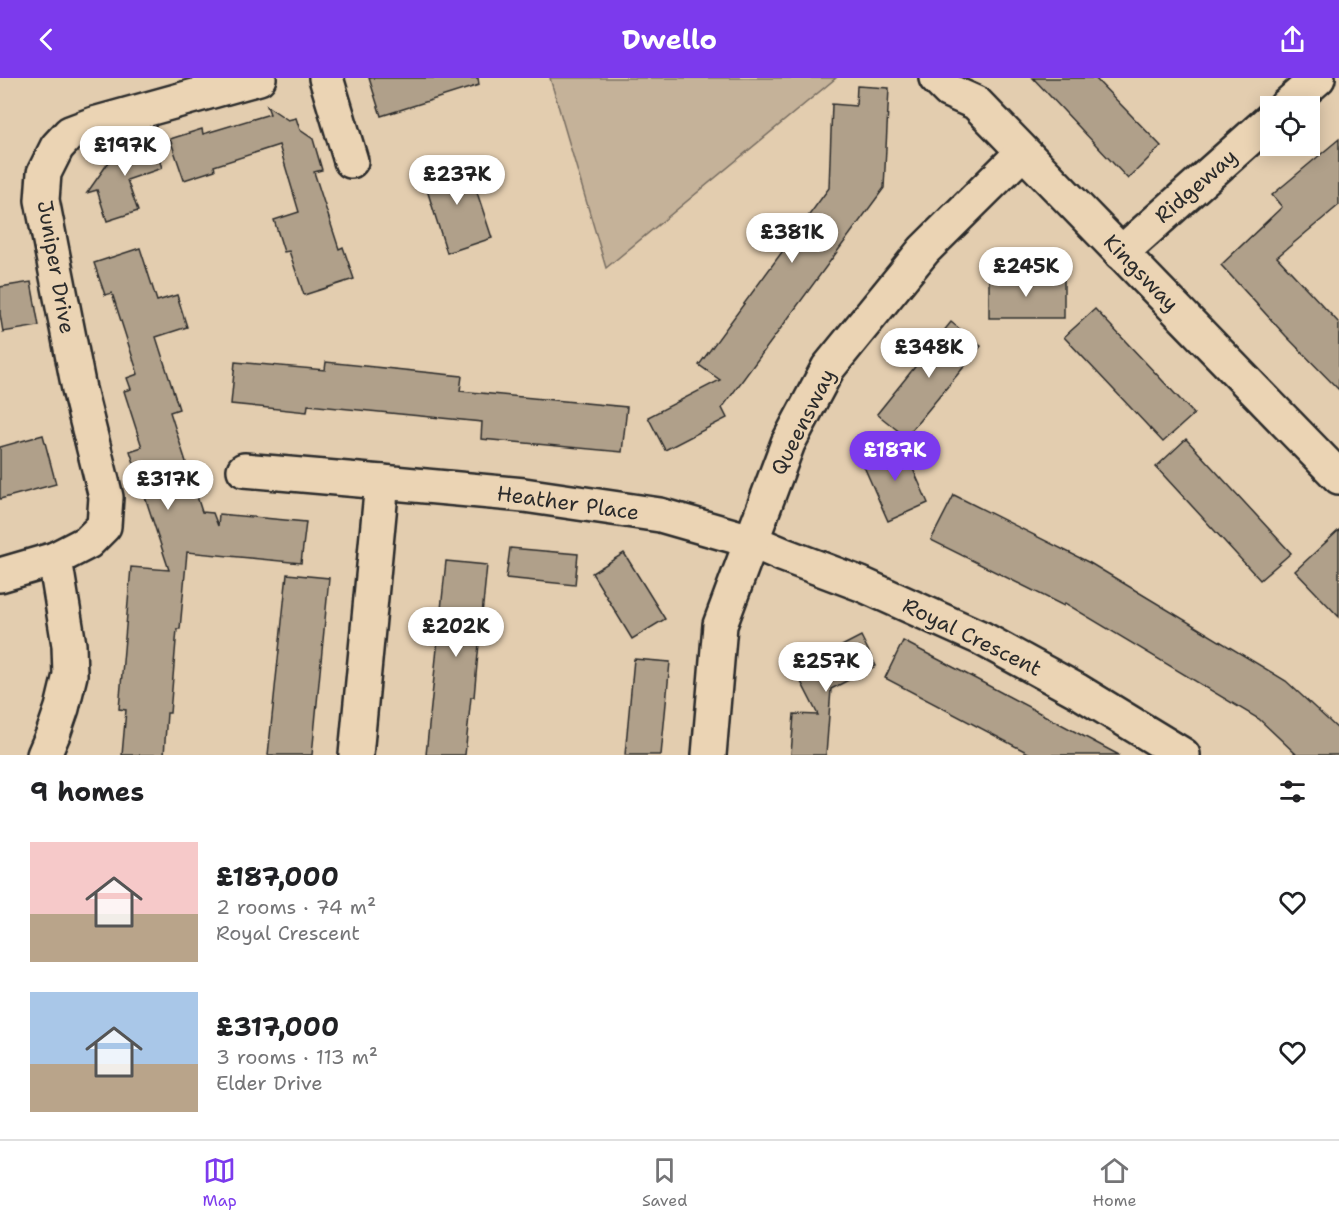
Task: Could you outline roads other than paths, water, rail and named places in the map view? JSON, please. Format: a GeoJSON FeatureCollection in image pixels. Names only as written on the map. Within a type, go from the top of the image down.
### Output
{"type":"FeatureCollection","features":[{"type":"Feature","properties":{"kind":"street","name":"Juniper Drive"},"geometry":{"type":"LineString","coordinates":[[55,559],[88,542],[104,526],[106,497],[78,389],[42,200],[44,173],[57,147],[70,133],[94,124],[259,78]]}},
{"type":"Feature","properties":{"kind":"street"},"geometry":{"type":"LineString","coordinates":[[326,78],[351,161]]}},
{"type":"Feature","properties":{"kind":"street","name":"Kingsway"},"geometry":{"type":"LineString","coordinates":[[936,78],[949,91],[976,103],[1121,253],[1337,470]]}},
{"type":"Feature","properties":{"kind":"street"},"geometry":{"type":"LineString","coordinates":[[1297,96],[1318,78]]}},
{"type":"Feature","properties":{"kind":"street","name":"Ridgeway"},"geometry":{"type":"LineString","coordinates":[[1121,253],[1260,129]]}},
{"type":"Feature","properties":{"kind":"street","name":"Queensway"},"geometry":{"type":"LineString","coordinates":[[709,755],[720,625],[788,443],[828,368],[924,250],[1023,152]]}},
{"type":"Feature","properties":{"kind":"street","name":"Heather Place"},"geometry":{"type":"LineString","coordinates":[[244,470],[524,495],[660,515],[751,541]]}},
{"type":"Feature","properties":{"kind":"street"},"geometry":{"type":"LineString","coordinates":[[356,755],[382,482]]}},
{"type":"Feature","properties":{"kind":"street","name":"Royal Crescent"},"geometry":{"type":"LineString","coordinates":[[751,541],[861,584],[981,638],[1078,692],[1183,755]]}},
{"type":"Feature","properties":{"kind":"street"},"geometry":{"type":"LineString","coordinates":[[0,575],[55,559],[69,645],[70,675],[59,717],[44,755]]}}]}
